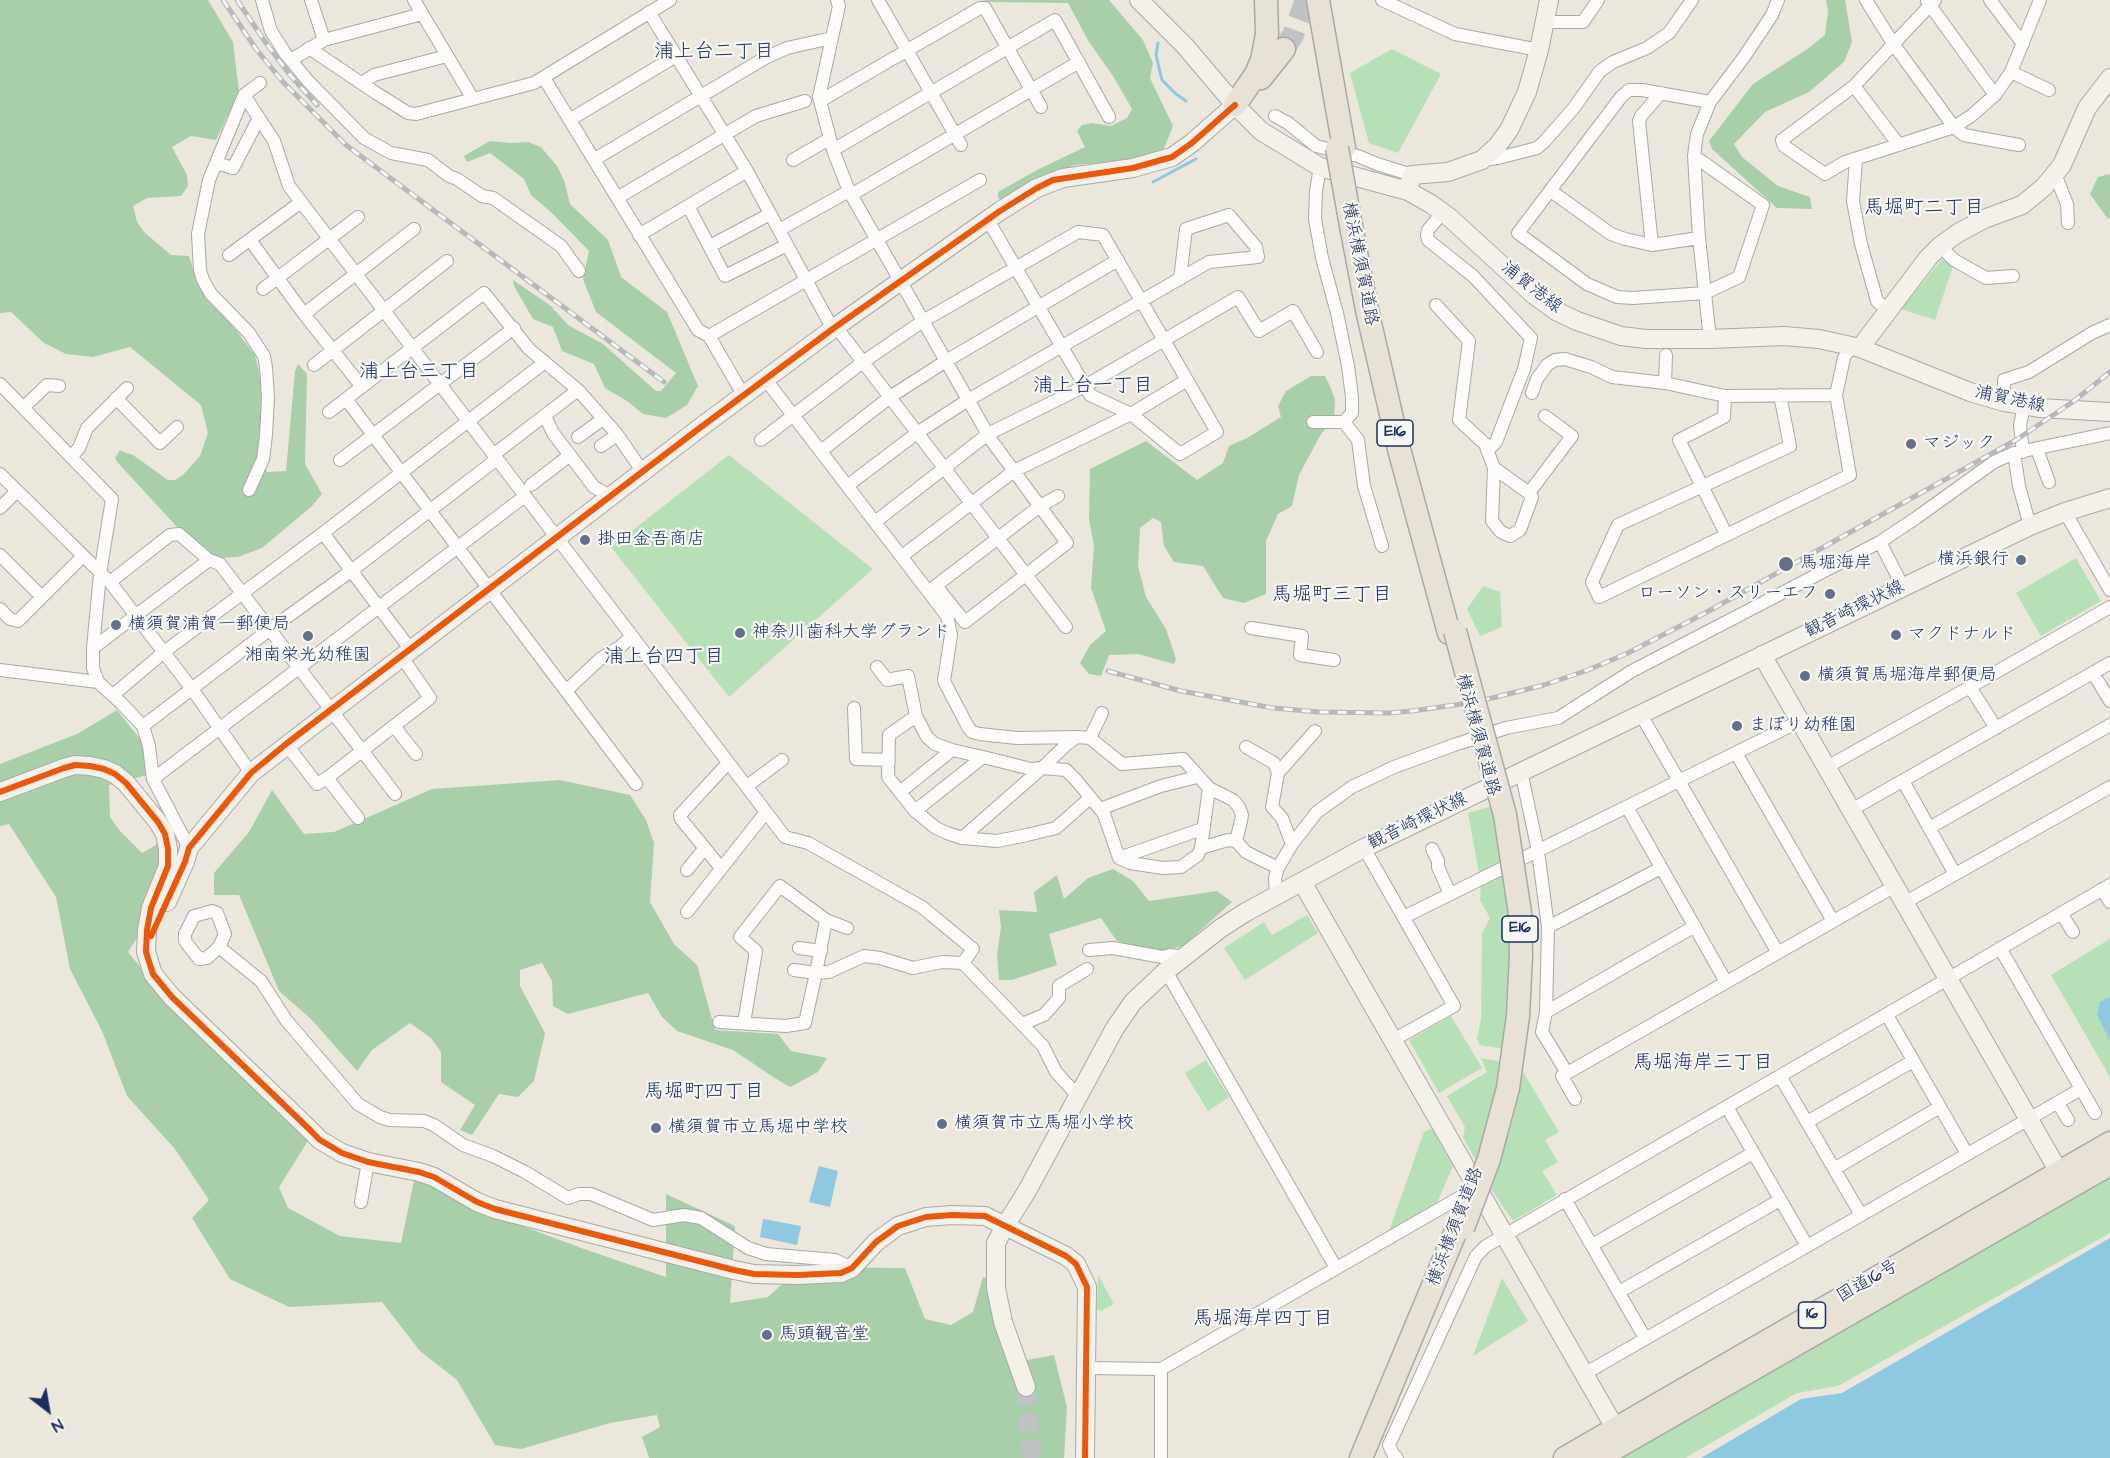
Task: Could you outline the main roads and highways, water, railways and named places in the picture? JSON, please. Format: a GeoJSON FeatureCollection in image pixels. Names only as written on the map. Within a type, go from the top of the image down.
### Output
{"type":"FeatureCollection","features":[{"type":"Feature","properties":{"kind":"highway"},"geometry":{"type":"LineString","coordinates":[[1266,0],[1267,34],[1262,60],[1240,110],[1284,49]]}},
{"type":"Feature","properties":{"kind":"highway","name":"横浜横須賀道路"},"geometry":{"type":"LineString","coordinates":[[1312,0],[1341,148]]}},
{"type":"Feature","properties":{"kind":"highway","name":"横浜横須賀道路"},"geometry":{"type":"LineString","coordinates":[[1318,0],[1355,231],[1398,417],[1499,815],[1509,874],[1515,953],[1513,1006],[1502,1086],[1482,1158],[1460,1227],[1368,1458]]}},
{"type":"Feature","properties":{"kind":"highway","name":"国道16号"},"geometry":{"type":"LineString","coordinates":[[1565,1458],[1620,1436],[2064,1180],[2110,1143]]}},
{"type":"Feature","properties":{"kind":"highway","name":"国道16号"},"geometry":{"type":"LineString","coordinates":[[2064,1180],[2110,1164]]}},
{"type":"Feature","properties":{"kind":"highway","name":"横浜横須賀道路"},"geometry":{"type":"LineString","coordinates":[[1361,1458],[1460,1227]]}},
{"type":"Feature","properties":{"kind":"highway","name":"国道16号"},"geometry":{"type":"LineString","coordinates":[[1598,1458],[1620,1436]]}},
{"type":"Feature","properties":{"kind":"water"},"geometry":{"type":"Polygon","coordinates":[[[2110,997],[2110,1040],[2097,1015],[2100,1002],[2110,997]]]}},
{"type":"Feature","properties":{"kind":"water"},"geometry":{"type":"Polygon","coordinates":[[[819,1166],[838,1171],[830,1207],[809,1202],[819,1166]]]}},
{"type":"Feature","properties":{"kind":"water"},"geometry":{"type":"Polygon","coordinates":[[[763,1219],[801,1226],[797,1245],[760,1237],[763,1219]]]}},
{"type":"Feature","properties":{"kind":"water"},"geometry":{"type":"Polygon","coordinates":[[[2110,1238],[2110,1458],[1701,1458],[1801,1399],[1842,1393],[2110,1238]]]}},
{"type":"Feature","properties":{"kind":"waterway"},"geometry":{"type":"LineString","coordinates":[[1158,43],[1156,55],[1162,80],[1186,101]]}},
{"type":"Feature","properties":{"kind":"waterway"},"geometry":{"type":"LineString","coordinates":[[1153,182],[1196,159]]}},
{"type":"Feature","properties":{"kind":"tunnel"},"geometry":{"type":"LineString","coordinates":[[1284,49],[1293,35],[1306,0]]}},
{"type":"Feature","properties":{"kind":"tunnel"},"geometry":{"type":"LineString","coordinates":[[1026,1387],[1032,1458]]}},
{"type":"Feature","properties":{"kind":"railway"},"geometry":{"type":"LineString","coordinates":[[223,0],[256,49],[283,82],[346,145],[664,382]]}},
{"type":"Feature","properties":{"kind":"railway"},"geometry":{"type":"LineString","coordinates":[[237,0],[290,75],[317,105]]}},
{"type":"Feature","properties":{"kind":"railway"},"geometry":{"type":"LineString","coordinates":[[1108,671],[1181,691],[1273,708],[1319,712],[1412,711],[1476,702],[1544,685],[1628,653],[1707,612],[2016,440],[2074,401],[2110,372]]}},
{"type":"Feature","properties":{"kind":"place","name":"マジック"},"geometry":{"type":"Point","coordinates":[1911,444]}},
{"type":"Feature","properties":{"kind":"place","name":"掛田金吾商店"},"geometry":{"type":"Point","coordinates":[585,540]}},
{"type":"Feature","properties":{"kind":"place","name":"横浜銀行"},"geometry":{"type":"Point","coordinates":[2021,560]}},
{"type":"Feature","properties":{"kind":"place","name":"馬堀海岸"},"geometry":{"type":"Point","coordinates":[1786,564]}},
{"type":"Feature","properties":{"kind":"place","name":"ローソン・スリーエフ"},"geometry":{"type":"Point","coordinates":[1830,594]}},
{"type":"Feature","properties":{"kind":"place","name":"横須賀浦賀一郵便局"},"geometry":{"type":"Point","coordinates":[116,625]}},
{"type":"Feature","properties":{"kind":"place","name":"神奈川歯科大学グランド"},"geometry":{"type":"Point","coordinates":[740,633]}},
{"type":"Feature","properties":{"kind":"place","name":"マクドナルド"},"geometry":{"type":"Point","coordinates":[1896,635]}},
{"type":"Feature","properties":{"kind":"place","name":"湘南栄光幼稚園"},"geometry":{"type":"Point","coordinates":[308,636]}},
{"type":"Feature","properties":{"kind":"place","name":"横須賀馬堀海岸郵便局"},"geometry":{"type":"Point","coordinates":[1805,676]}},
{"type":"Feature","properties":{"kind":"place","name":"まぼり幼稚園"},"geometry":{"type":"Point","coordinates":[1737,726]}},
{"type":"Feature","properties":{"kind":"place","name":"横須賀市立馬堀小学校"},"geometry":{"type":"Point","coordinates":[942,1124]}},
{"type":"Feature","properties":{"kind":"place","name":"横須賀市立馬堀中学校"},"geometry":{"type":"Point","coordinates":[656,1128]}},
{"type":"Feature","properties":{"kind":"place","name":"馬頭観音堂"},"geometry":{"type":"Point","coordinates":[767,1335]}},
{"type":"Feature","properties":{"kind":"district","name":"浦上台二丁目"},"geometry":{"type":"Point","coordinates":[714,53]}},
{"type":"Feature","properties":{"kind":"district","name":"馬堀町二丁目"},"geometry":{"type":"Point","coordinates":[1924,209]}},
{"type":"Feature","properties":{"kind":"district","name":"浦上台三丁目"},"geometry":{"type":"Point","coordinates":[419,373]}},
{"type":"Feature","properties":{"kind":"district","name":"浦上台一丁目"},"geometry":{"type":"Point","coordinates":[1093,387]}},
{"type":"Feature","properties":{"kind":"district","name":"馬堀町三丁目"},"geometry":{"type":"Point","coordinates":[1332,596]}},
{"type":"Feature","properties":{"kind":"district","name":"浦上台四丁目"},"geometry":{"type":"Point","coordinates":[664,658]}},
{"type":"Feature","properties":{"kind":"district","name":"馬堀海岸三丁目"},"geometry":{"type":"Point","coordinates":[1703,1064]}},
{"type":"Feature","properties":{"kind":"district","name":"馬堀町四丁目"},"geometry":{"type":"Point","coordinates":[704,1093]}},
{"type":"Feature","properties":{"kind":"district","name":"馬堀海岸四丁目"},"geometry":{"type":"Point","coordinates":[1263,1320]}}]}
